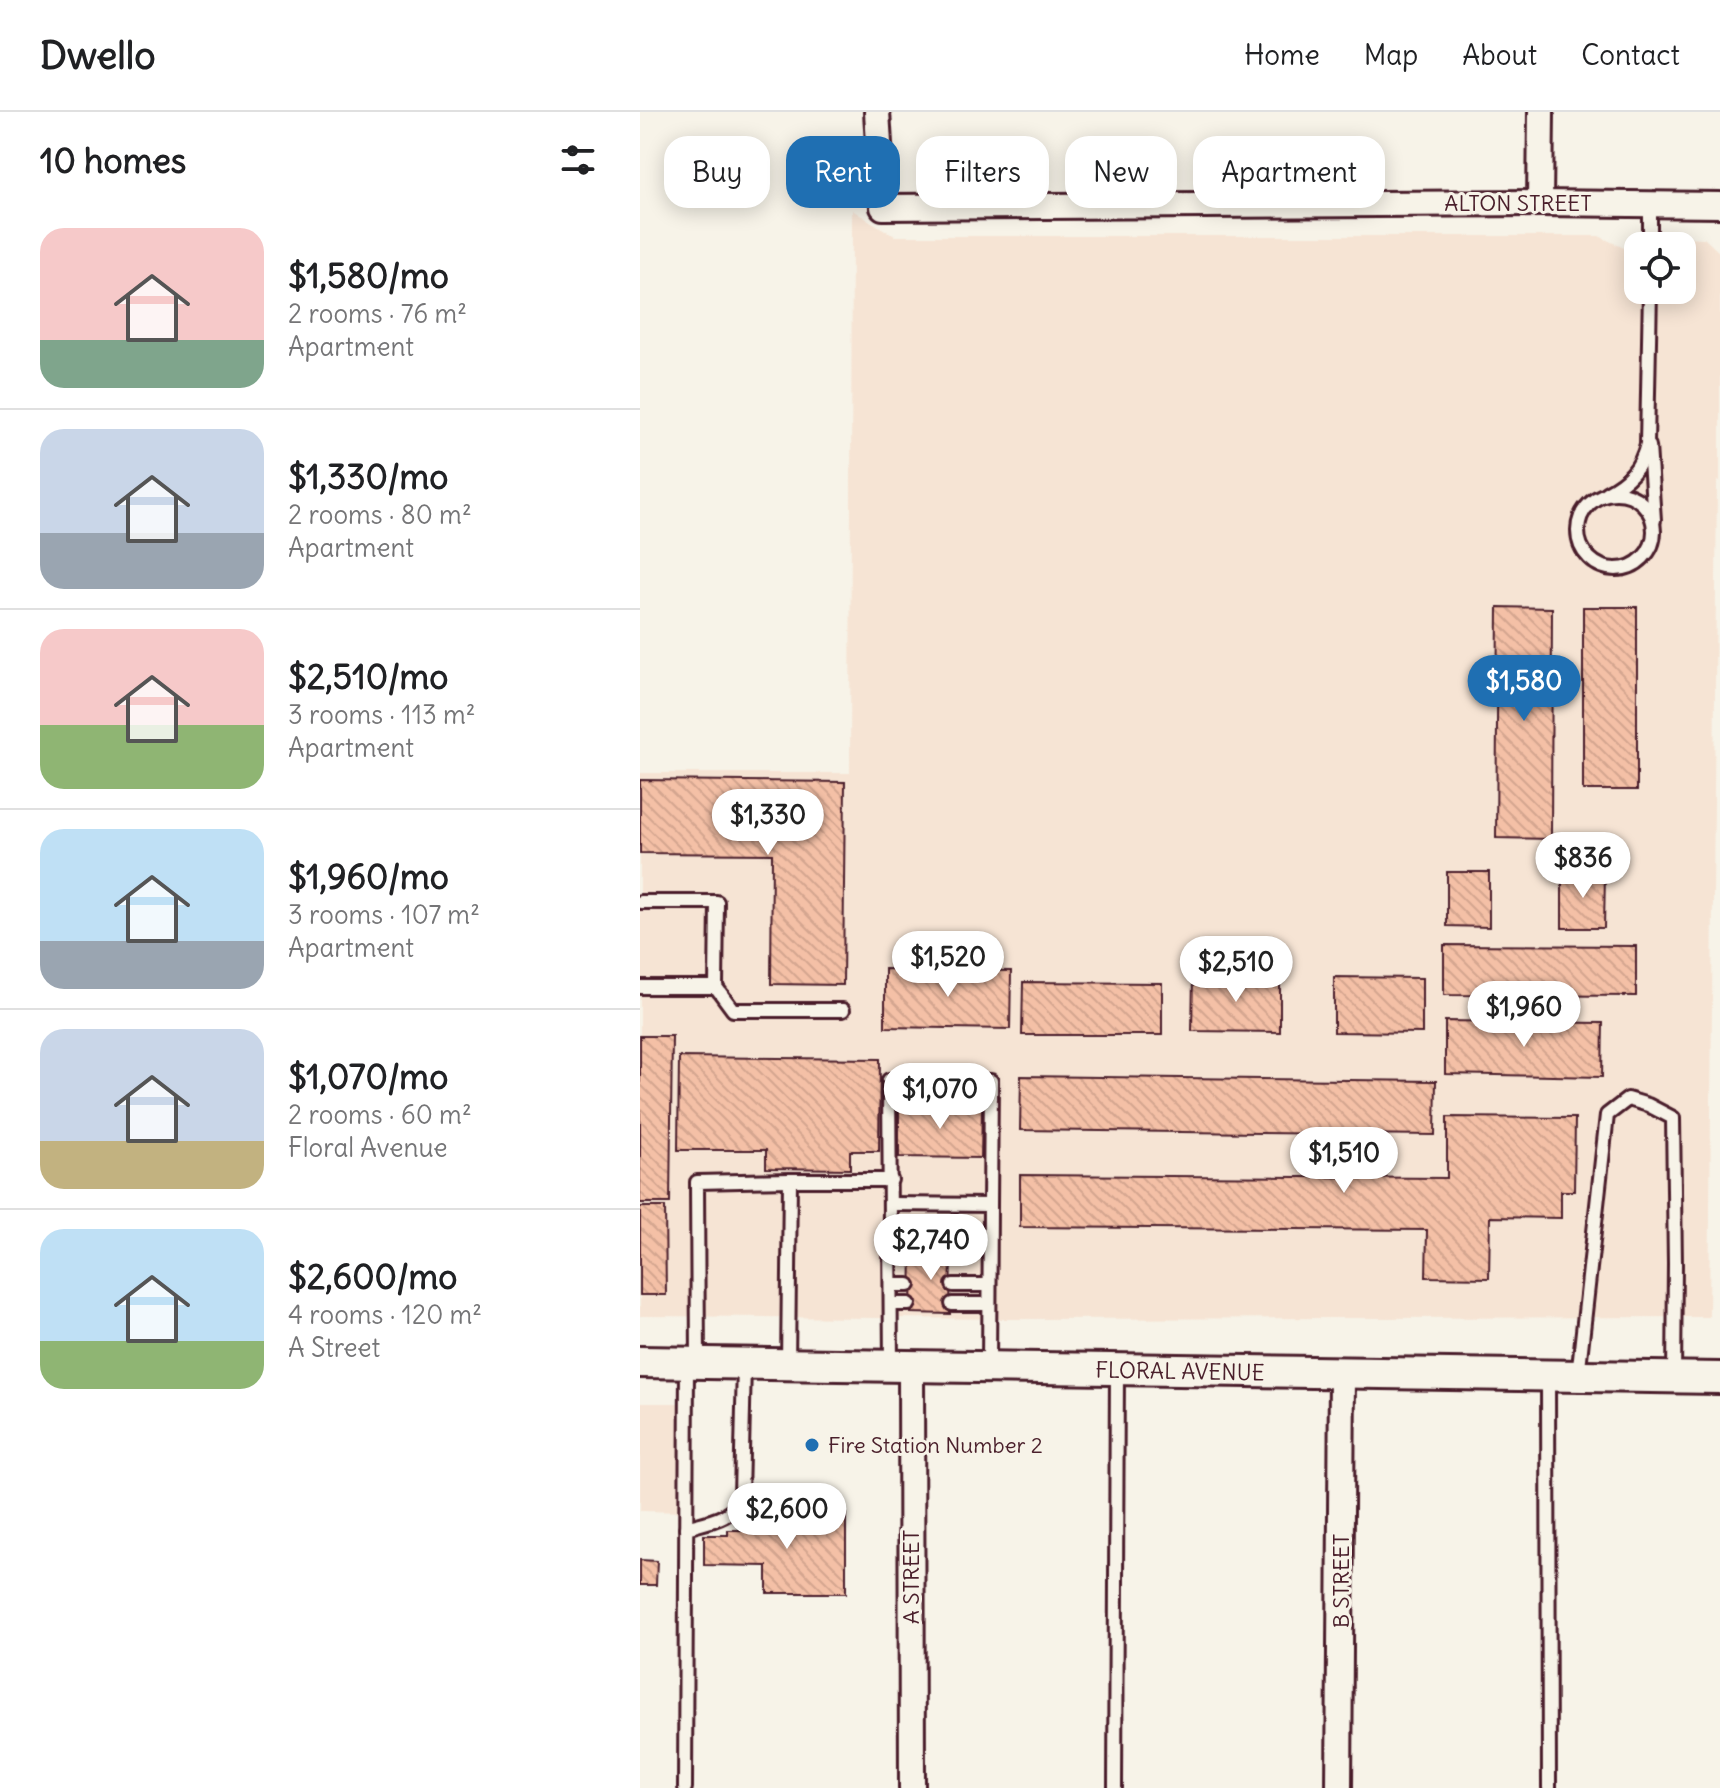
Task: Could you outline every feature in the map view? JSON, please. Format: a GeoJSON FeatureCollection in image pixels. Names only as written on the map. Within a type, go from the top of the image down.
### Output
{"type":"FeatureCollection","features":[{"type":"Feature","properties":{"kind":"street","name":"ALTON STREET"},"geometry":{"type":"LineString","coordinates":[[877,112],[883,207],[1540,203],[1720,205]]}},
{"type":"Feature","properties":{"kind":"street"},"geometry":{"type":"LineString","coordinates":[[1540,203],[1541,112]]}},
{"type":"Feature","properties":{"kind":"street","name":"FLORAL AVENUE"},"geometry":{"type":"LineString","coordinates":[[640,1362],[1720,1378]]}},
{"type":"Feature","properties":{"kind":"street","name":"A STREET"},"geometry":{"type":"LineString","coordinates":[[901,1366],[912,1788]]}},
{"type":"Feature","properties":{"kind":"street","name":"B STREET"},"geometry":{"type":"LineString","coordinates":[[1339,1788],[1342,1374]]}},
{"type":"Feature","properties":{"kind":"lane"},"geometry":{"type":"LineString","coordinates":[[1650,203],[1650,232]]}},
{"type":"Feature","properties":{"kind":"lane"},"geometry":{"type":"LineString","coordinates":[[1648,430],[1644,457],[1638,467],[1621,484],[1596,498],[1581,517],[1579,541],[1593,562],[1603,567],[1629,567],[1640,561],[1653,540],[1648,430],[1650,304]]}},
{"type":"Feature","properties":{"kind":"lane"},"geometry":{"type":"LineString","coordinates":[[1596,498],[1608,494],[1633,497],[1643,504],[1654,527]]}},
{"type":"Feature","properties":{"kind":"lane"},"geometry":{"type":"LineString","coordinates":[[640,902],[717,902],[716,987],[733,1010],[843,1010]]}},
{"type":"Feature","properties":{"kind":"lane"},"geometry":{"type":"LineString","coordinates":[[640,987],[716,987]]}},
{"type":"Feature","properties":{"kind":"lane"},"geometry":{"type":"LineString","coordinates":[[901,1366],[891,1304],[889,1080],[991,1081],[989,1368]]}},
{"type":"Feature","properties":{"kind":"lane"},"geometry":{"type":"LineString","coordinates":[[1578,1377],[1607,1115],[1628,1099],[1673,1118],[1674,1377]]}},
{"type":"Feature","properties":{"kind":"lane"},"geometry":{"type":"LineString","coordinates":[[788,1365],[790,1180]]}},
{"type":"Feature","properties":{"kind":"lane"},"geometry":{"type":"LineString","coordinates":[[685,1788],[686,1528],[697,1182],[891,1180]]}},
{"type":"Feature","properties":{"kind":"lane"},"geometry":{"type":"LineString","coordinates":[[891,1204],[990,1205]]}},
{"type":"Feature","properties":{"kind":"lane"},"geometry":{"type":"LineString","coordinates":[[891,1285],[909,1285]]}},
{"type":"Feature","properties":{"kind":"lane"},"geometry":{"type":"LineString","coordinates":[[953,1285],[988,1285]]}},
{"type":"Feature","properties":{"kind":"lane"},"geometry":{"type":"LineString","coordinates":[[891,1304],[909,1304]]}},
{"type":"Feature","properties":{"kind":"lane"},"geometry":{"type":"LineString","coordinates":[[952,1304],[988,1304]]}},
{"type":"Feature","properties":{"kind":"lane"},"geometry":{"type":"LineString","coordinates":[[686,1528],[728,1514],[739,1504],[744,1364]]}},
{"type":"Feature","properties":{"kind":"lane"},"geometry":{"type":"LineString","coordinates":[[1115,1788],[1117,1369]]}},
{"type":"Feature","properties":{"kind":"lane"},"geometry":{"type":"LineString","coordinates":[[1548,1376],[1549,1788]]}},
{"type":"Feature","properties":{"kind":"shaded area"},"geometry":{"type":"Polygon","coordinates":[[[852,210],[895,236],[1599,236],[1624,248],[1624,304],[1696,304],[1696,238],[1704,238],[1720,253],[1709,1317],[1010,1319],[640,1316],[640,773],[850,773],[852,210]]]}},
{"type":"Feature","properties":{"kind":"shaded area"},"geometry":{"type":"Polygon","coordinates":[[[640,1403],[691,1403],[692,1512],[640,1511],[640,1403]]]}},
{"type":"Feature","properties":{"kind":"building"},"geometry":{"type":"Polygon","coordinates":[[[1498,607],[1552,608],[1551,839],[1496,838],[1498,607]]]}},
{"type":"Feature","properties":{"kind":"building"},"geometry":{"type":"Polygon","coordinates":[[[1583,607],[1637,607],[1637,790],[1583,790],[1583,607]]]}},
{"type":"Feature","properties":{"kind":"building"},"geometry":{"type":"Polygon","coordinates":[[[640,780],[845,782],[843,985],[771,984],[772,854],[640,853],[640,780]]]}},
{"type":"Feature","properties":{"kind":"building"},"geometry":{"type":"Polygon","coordinates":[[[1447,872],[1489,872],[1489,927],[1447,926],[1447,872]]]}},
{"type":"Feature","properties":{"kind":"building"},"geometry":{"type":"Polygon","coordinates":[[[1562,873],[1605,873],[1604,928],[1562,928],[1562,873]]]}},
{"type":"Feature","properties":{"kind":"building"},"geometry":{"type":"Polygon","coordinates":[[[1444,945],[1636,946],[1636,996],[1444,995],[1444,945]]]}},
{"type":"Feature","properties":{"kind":"building"},"geometry":{"type":"Polygon","coordinates":[[[885,969],[1011,971],[1010,1029],[885,1027],[885,969]]]}},
{"type":"Feature","properties":{"kind":"building"},"geometry":{"type":"Polygon","coordinates":[[[1193,976],[1280,976],[1280,1032],[1192,1031],[1193,976]]]}},
{"type":"Feature","properties":{"kind":"building"},"geometry":{"type":"Polygon","coordinates":[[[1334,977],[1422,978],[1422,1033],[1334,1032],[1334,977]]]}},
{"type":"Feature","properties":{"kind":"building"},"geometry":{"type":"Polygon","coordinates":[[[1023,982],[1162,983],[1162,1035],[1022,1035],[1023,982]]]}},
{"type":"Feature","properties":{"kind":"building"},"geometry":{"type":"Polygon","coordinates":[[[1445,1021],[1603,1023],[1602,1077],[1445,1074],[1445,1021]]]}},
{"type":"Feature","properties":{"kind":"building"},"geometry":{"type":"Polygon","coordinates":[[[640,1036],[672,1036],[670,1203],[640,1203],[640,1036]]]}},
{"type":"Feature","properties":{"kind":"building"},"geometry":{"type":"Polygon","coordinates":[[[679,1057],[880,1059],[879,1151],[850,1151],[850,1169],[766,1168],[766,1150],[678,1150],[679,1057]]]}},
{"type":"Feature","properties":{"kind":"building"},"geometry":{"type":"Polygon","coordinates":[[[1021,1076],[1436,1081],[1435,1135],[1020,1130],[1021,1076]]]}},
{"type":"Feature","properties":{"kind":"building"},"geometry":{"type":"Polygon","coordinates":[[[899,1105],[982,1106],[981,1158],[899,1157],[899,1105]]]}},
{"type":"Feature","properties":{"kind":"building"},"geometry":{"type":"Polygon","coordinates":[[[1447,1117],[1575,1118],[1574,1191],[1561,1191],[1561,1218],[1490,1217],[1489,1278],[1426,1277],[1427,1230],[1020,1227],[1020,1175],[1447,1178],[1447,1117]]]}},
{"type":"Feature","properties":{"kind":"building"},"geometry":{"type":"Polygon","coordinates":[[[640,1207],[665,1207],[666,1295],[640,1295],[640,1207]]]}},
{"type":"Feature","properties":{"kind":"building"},"geometry":{"type":"Polygon","coordinates":[[[912,1249],[951,1250],[950,1314],[911,1313],[912,1249]]]}},
{"type":"Feature","properties":{"kind":"building"},"geometry":{"type":"Polygon","coordinates":[[[744,1514],[846,1514],[846,1593],[767,1593],[767,1566],[704,1565],[704,1535],[728,1535],[728,1530],[744,1530],[744,1514]]]}},
{"type":"Feature","properties":{"kind":"building"},"geometry":{"type":"Polygon","coordinates":[[[640,1560],[657,1561],[656,1585],[640,1585],[640,1560]]]}},
{"type":"Feature","properties":{"kind":"place","name":"Fire Station Number 2"},"geometry":{"type":"Point","coordinates":[812,1445]}}]}
